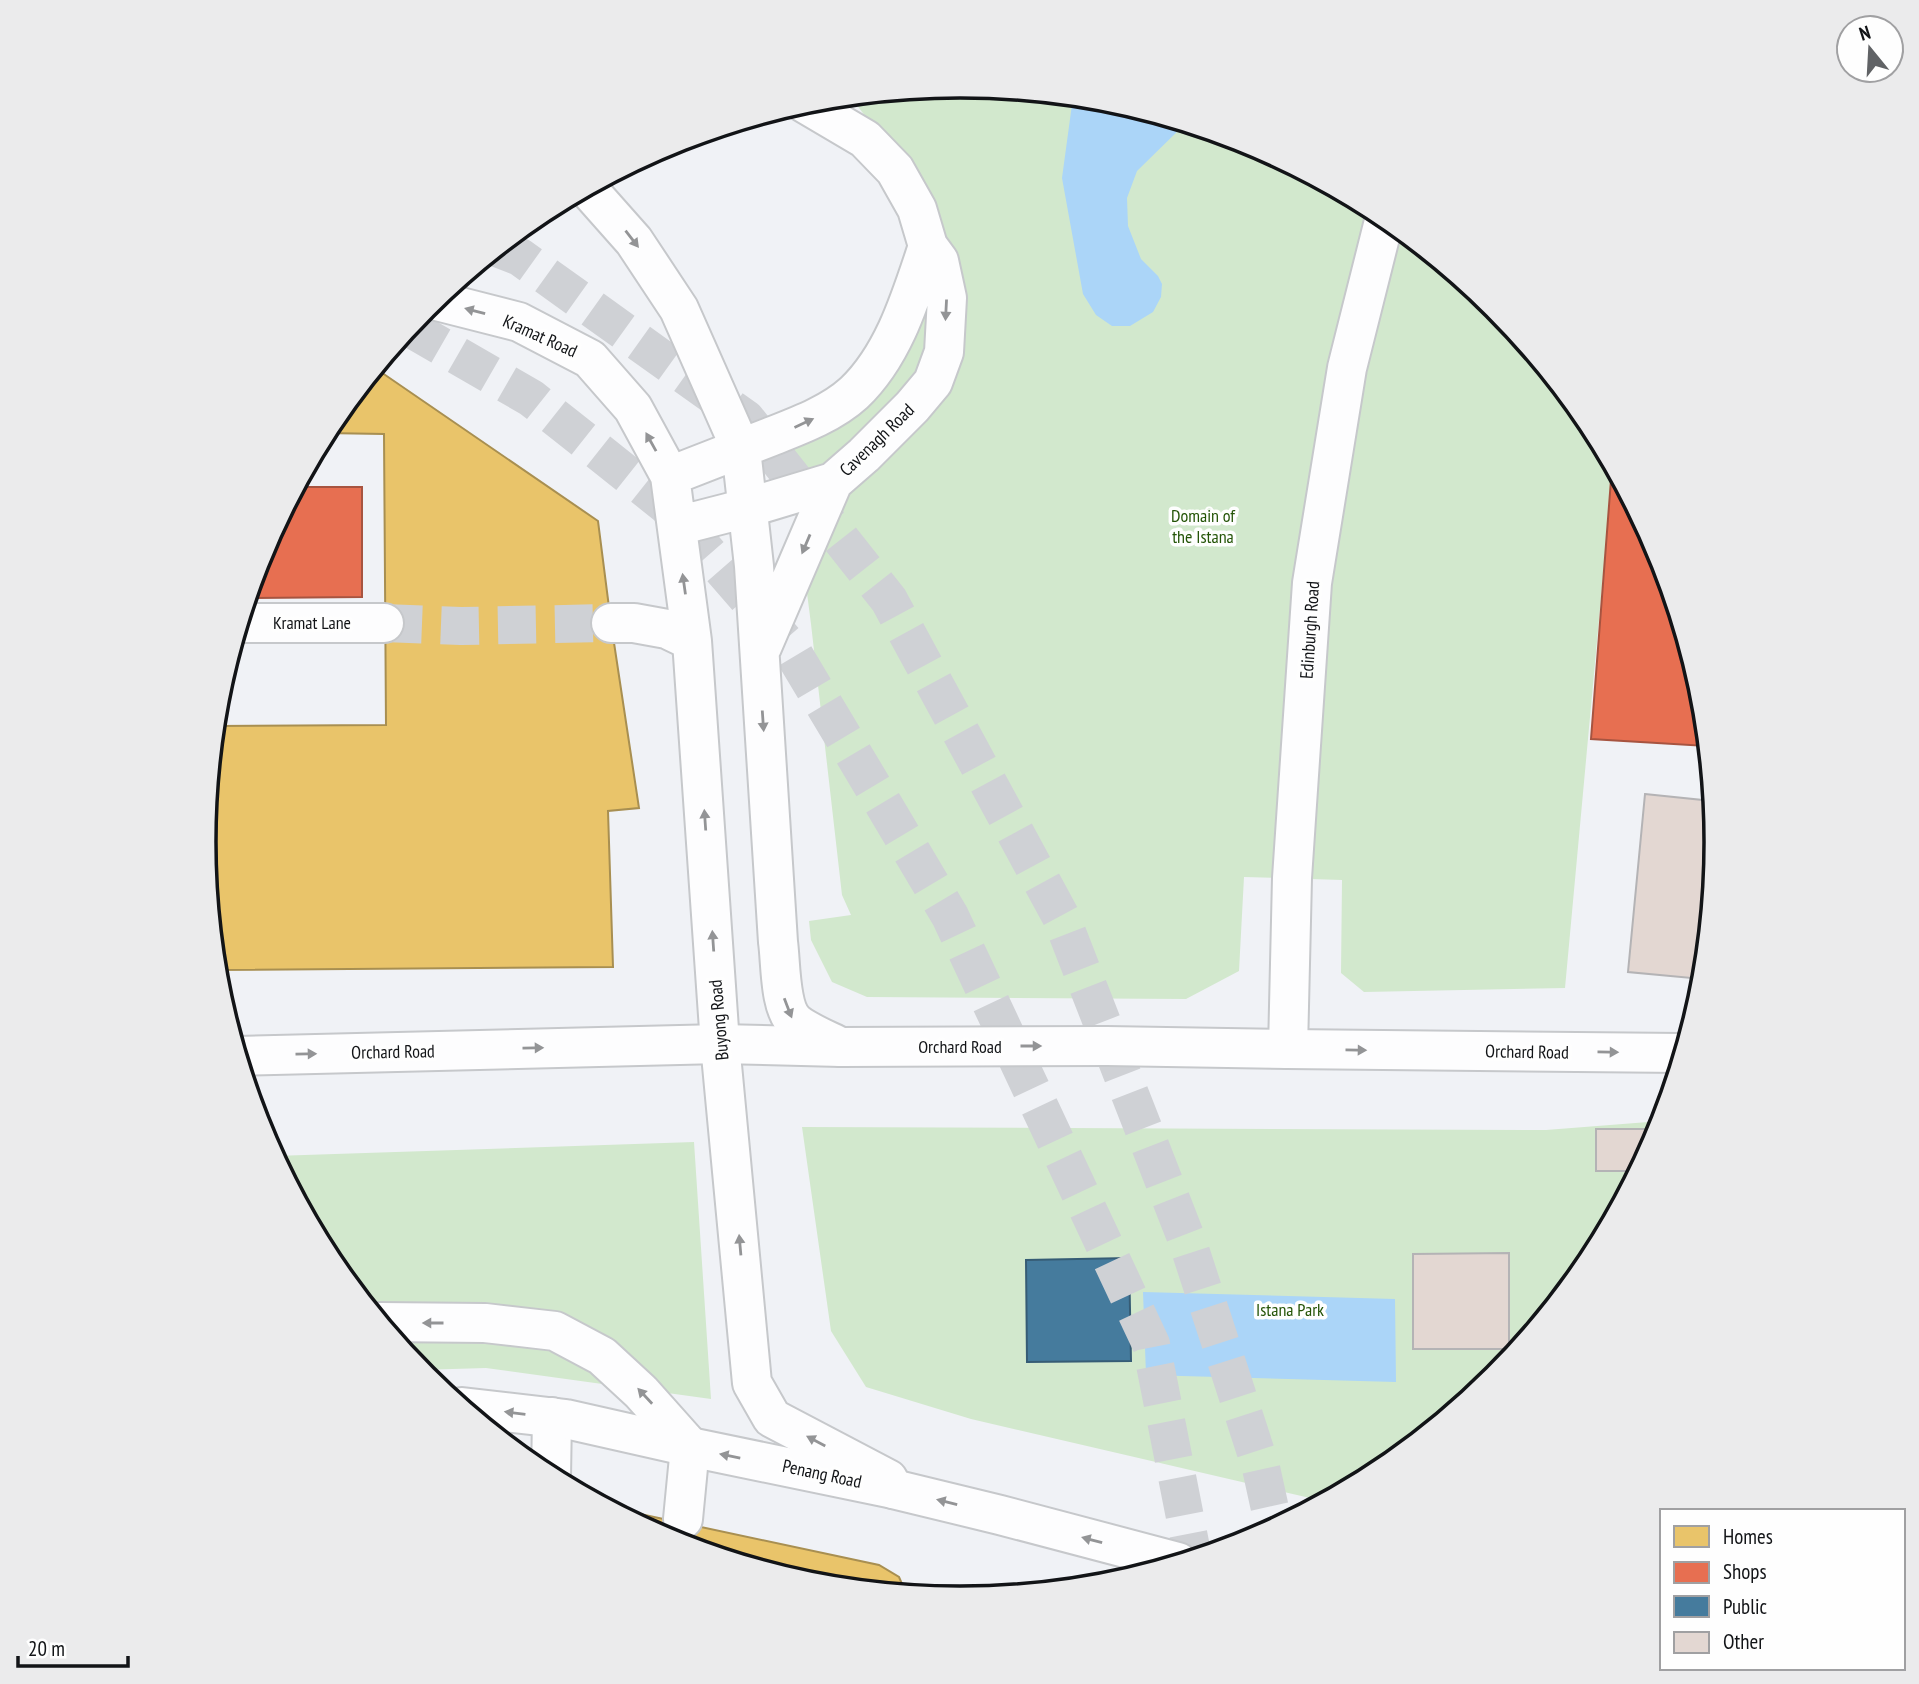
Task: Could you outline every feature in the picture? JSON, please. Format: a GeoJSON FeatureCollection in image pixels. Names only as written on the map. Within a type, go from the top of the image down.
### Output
{"type":"FeatureCollection","features":[{"type":"Feature","properties":{"kind":"main road","name":"Cavenagh Road"},"geometry":{"type":"LineString","coordinates":[[677,526],[833,482],[912,407],[933,382],[944,352],[947,298],[939,261],[928,246],[917,209],[895,170],[865,139],[818,111]]}},
{"type":"Feature","properties":{"kind":"main road"},"geometry":{"type":"LineString","coordinates":[[593,195],[634,241],[679,309],[741,449],[754,566],[784,1000],[788,1014],[796,1023],[841,1047]]}},
{"type":"Feature","properties":{"kind":"main road","name":"Edinburgh Road"},"geometry":{"type":"LineString","coordinates":[[1288,1049],[1292,878],[1312,583],[1348,368],[1382,230]]}},
{"type":"Feature","properties":{"kind":"main road"},"geometry":{"type":"LineString","coordinates":[[670,476],[792,428],[835,408],[854,393],[890,346],[928,246]]}},
{"type":"Feature","properties":{"kind":"main road","name":"Kramat Road"},"geometry":{"type":"LineString","coordinates":[[447,303],[519,322],[590,359],[633,408],[670,476]]}},
{"type":"Feature","properties":{"kind":"main road","name":"Buyong Road"},"geometry":{"type":"LineString","coordinates":[[670,476],[692,641],[720,1044],[752,1382],[772,1418],[888,1479],[893,1489]]}},
{"type":"Feature","properties":{"kind":"main road"},"geometry":{"type":"LineString","coordinates":[[760,653],[833,482]]}},
{"type":"Feature","properties":{"kind":"main road","name":"Kramat Lane"},"geometry":{"type":"LineString","coordinates":[[249,623],[384,623]]}},
{"type":"Feature","properties":{"kind":"main road"},"geometry":{"type":"LineString","coordinates":[[611,623],[634,623],[667,629],[692,641]]}},
{"type":"Feature","properties":{"kind":"main road","name":"Orchard Road"},"geometry":{"type":"LineString","coordinates":[[247,1056],[720,1044],[1673,1053]]}},
{"type":"Feature","properties":{"kind":"main road"},"geometry":{"type":"LineString","coordinates":[[391,1322],[485,1323],[555,1331],[602,1356],[641,1392],[690,1447],[683,1519]]}},
{"type":"Feature","properties":{"kind":"main road","name":"Penang Road"},"geometry":{"type":"LineString","coordinates":[[479,1409],[566,1419],[893,1489],[1162,1558]]}},
{"type":"Feature","properties":{"kind":"main road"},"geometry":{"type":"LineString","coordinates":[[551,1464],[552,1417]]}},
{"type":"Feature","properties":{"kind":"green space","name":"Domain of the Istana"},"geometry":{"type":"Polygon","coordinates":[[[960,98],[1057,104],[1105,112],[1199,137],[1289,175],[1373,223],[1450,283],[1486,316],[1550,389],[1612,484],[1565,988],[1364,992],[1341,973],[1342,880],[1244,877],[1239,971],[1186,999],[867,997],[832,982],[811,940],[809,921],[851,915],[842,895],[786,430],[887,367],[918,186],[857,105],[960,98]]]}},
{"type":"Feature","properties":{"kind":"green space","name":"Istana Park"},"geometry":{"type":"Polygon","coordinates":[[[1649,1122],[1604,1214],[1550,1295],[1519,1333],[1486,1368],[1412,1432],[1373,1461],[1310,1498],[971,1419],[866,1387],[831,1331],[802,1127],[1546,1130],[1649,1122]]]}},
{"type":"Feature","properties":{"kind":"green space"},"geometry":{"type":"Polygon","coordinates":[[[694,1142],[711,1399],[486,1368],[435,1370],[400,1333],[341,1255],[315,1214],[285,1156],[694,1142]]]}},
{"type":"Feature","properties":{"kind":"water"},"geometry":{"type":"Polygon","coordinates":[[[1072,106],[1178,131],[1137,171],[1127,198],[1128,226],[1141,259],[1162,284],[1161,297],[1153,312],[1130,326],[1112,326],[1096,315],[1083,294],[1062,178],[1072,106]]]}},
{"type":"Feature","properties":{"kind":"water"},"geometry":{"type":"Polygon","coordinates":[[[1143,1292],[1395,1299],[1396,1382],[1146,1375],[1143,1292]]]}},
{"type":"Feature","properties":{"kind":"building: Homes"},"geometry":{"type":"Polygon","coordinates":[[[382,373],[598,521],[639,808],[608,811],[613,967],[227,970],[217,891],[216,842],[217,793],[225,726],[386,725],[384,434],[338,433],[382,373]]]}},
{"type":"Feature","properties":{"kind":"building: Homes"},"geometry":{"type":"Polygon","coordinates":[[[642,1514],[879,1565],[899,1577],[902,1583],[862,1580],[767,1561],[720,1547],[642,1514]]]}},
{"type":"Feature","properties":{"kind":"building: Shops"},"geometry":{"type":"Polygon","coordinates":[[[1611,483],[1647,557],[1664,603],[1678,649],[1697,745],[1591,739],[1611,483]]]}},
{"type":"Feature","properties":{"kind":"building: Shops"},"geometry":{"type":"Polygon","coordinates":[[[306,487],[362,487],[362,597],[257,598],[272,557],[306,487]]]}},
{"type":"Feature","properties":{"kind":"building: Public"},"geometry":{"type":"Polygon","coordinates":[[[1129,1258],[1131,1361],[1027,1362],[1026,1260],[1129,1258]]]}},
{"type":"Feature","properties":{"kind":"building: Other"},"geometry":{"type":"Polygon","coordinates":[[[1645,794],[1702,800],[1702,891],[1691,978],[1628,972],[1645,794]]]}},
{"type":"Feature","properties":{"kind":"building: Other"},"geometry":{"type":"Polygon","coordinates":[[[1596,1129],[1646,1129],[1627,1171],[1596,1171],[1596,1129]]]}},
{"type":"Feature","properties":{"kind":"building: Other"},"geometry":{"type":"Polygon","coordinates":[[[1509,1253],[1509,1344],[1504,1349],[1413,1349],[1413,1254],[1509,1253]]]}},
{"type":"Feature","properties":{"kind":"tunnel"},"geometry":{"type":"LineString","coordinates":[[507,252],[520,257],[746,419],[889,600],[1061,917],[1188,1243],[1261,1468],[1272,1517]]}},
{"type":"Feature","properties":{"kind":"tunnel"},"geometry":{"type":"LineString","coordinates":[[417,332],[531,398],[667,506],[789,646],[950,916],[1151,1344],[1191,1549]]}},
{"type":"Feature","properties":{"kind":"tunnel"},"geometry":{"type":"LineString","coordinates":[[384,623],[461,626],[611,623]]}}]}
